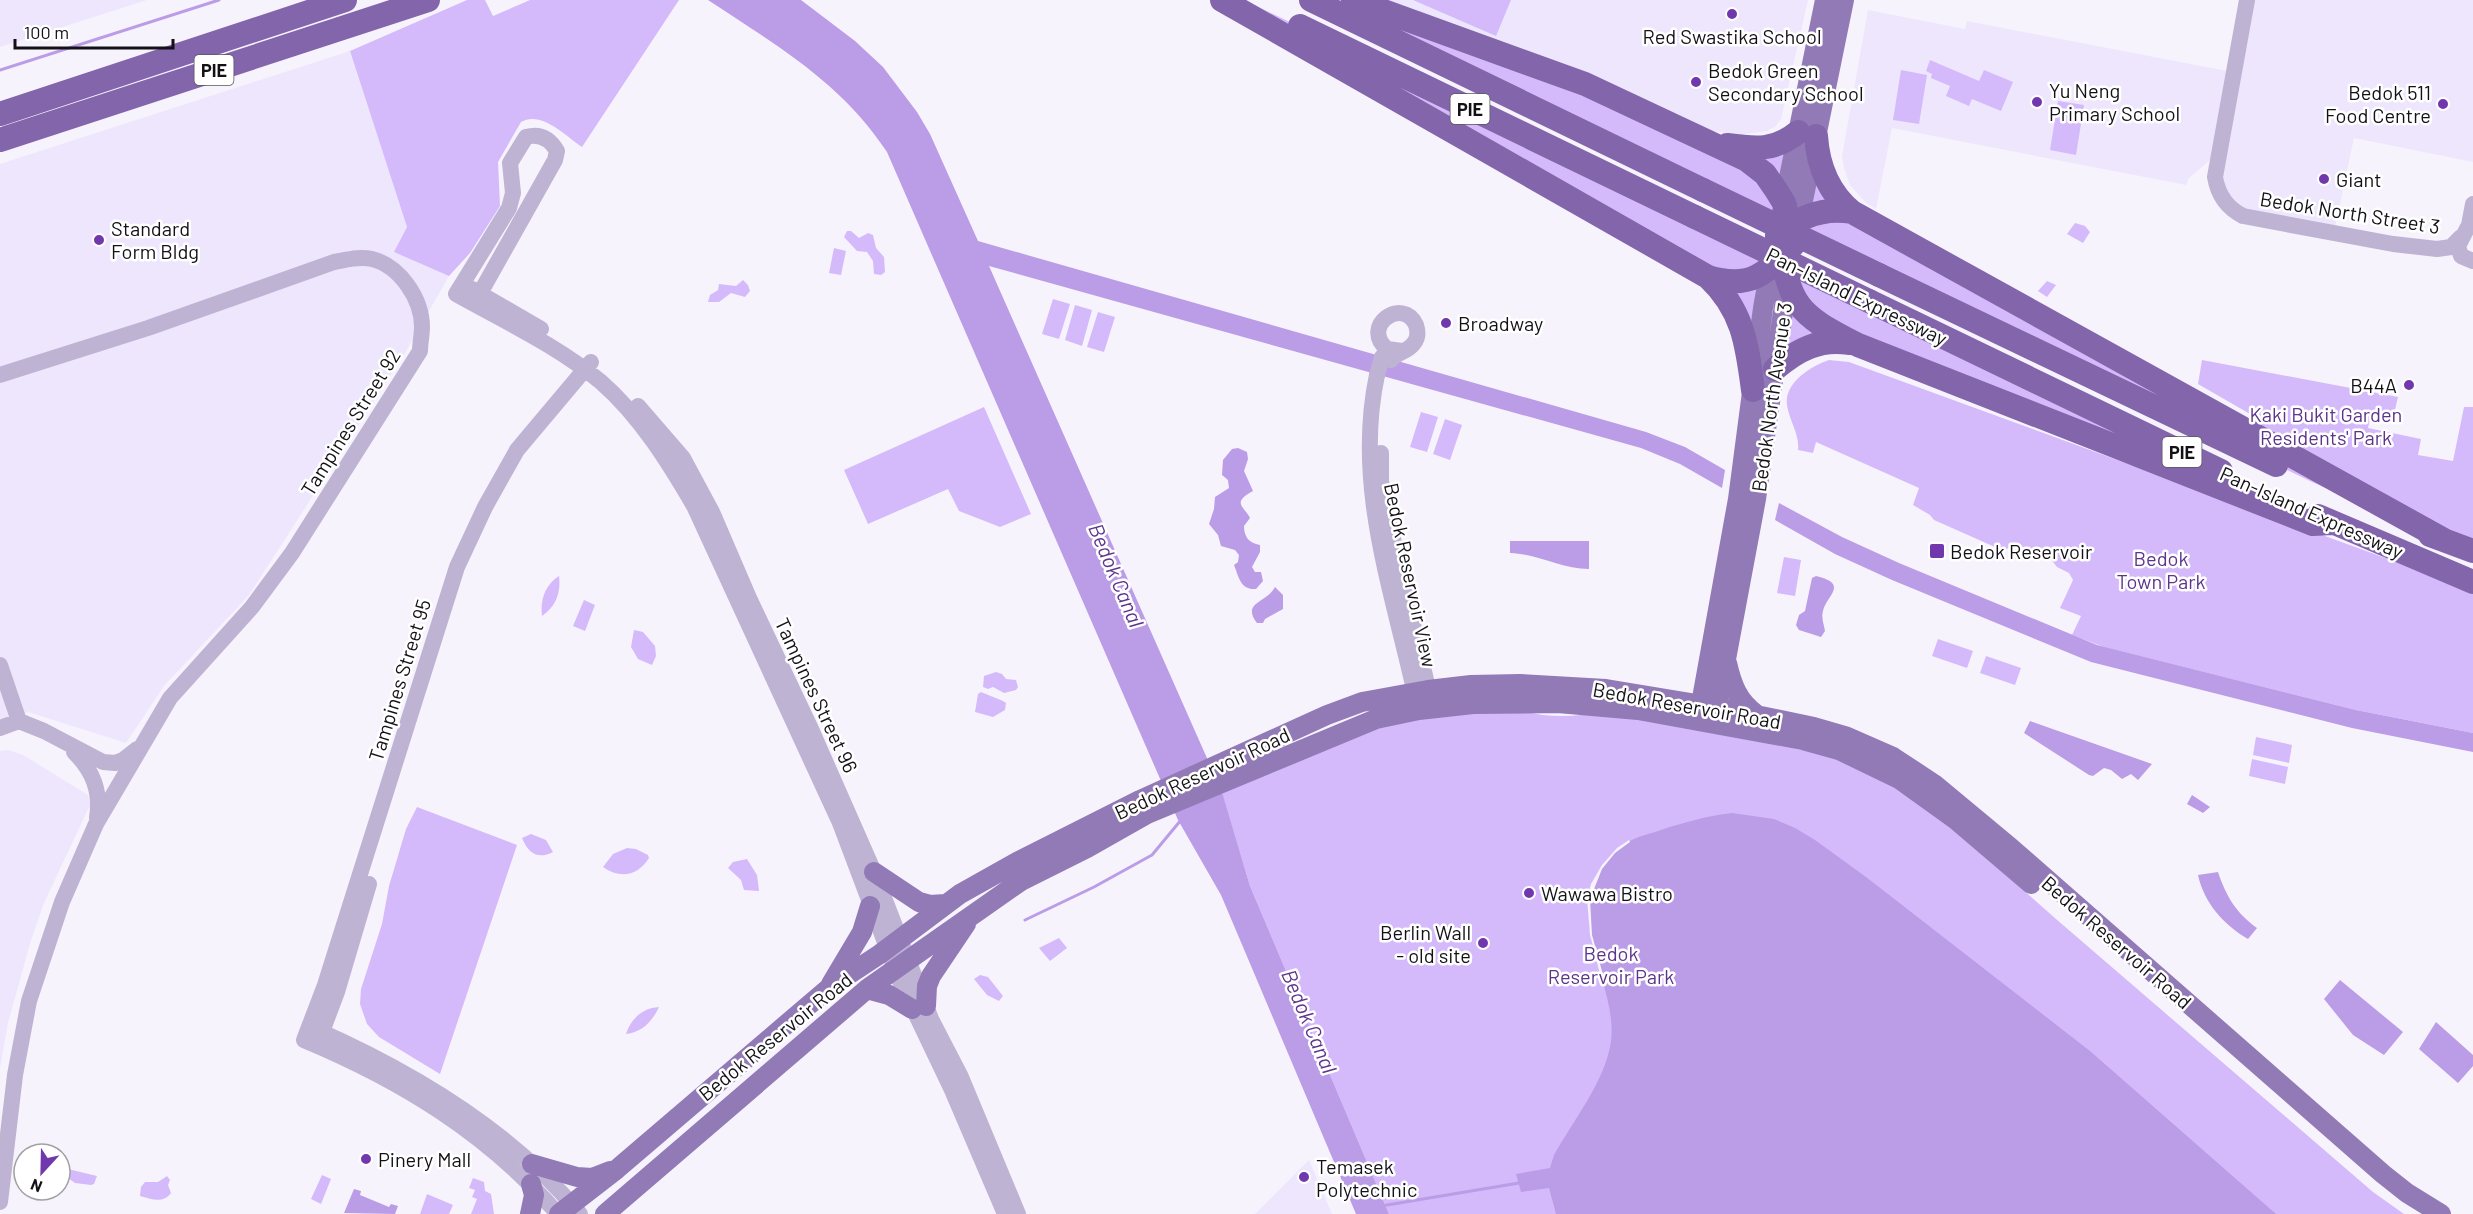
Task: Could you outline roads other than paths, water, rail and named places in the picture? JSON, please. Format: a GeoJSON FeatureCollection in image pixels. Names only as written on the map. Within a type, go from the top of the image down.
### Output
{"type":"FeatureCollection","features":[{"type":"Feature","properties":{"kind":"highway","name":"PIE"},"geometry":{"type":"LineString","coordinates":[[0,114],[345,0]]}},
{"type":"Feature","properties":{"kind":"highway","name":"PIE"},"geometry":{"type":"LineString","coordinates":[[0,140],[428,0]]}},
{"type":"Feature","properties":{"kind":"highway"},"geometry":{"type":"LineString","coordinates":[[1222,0],[1708,277],[1725,293],[1736,313],[1747,350],[1753,390]]}},
{"type":"Feature","properties":{"kind":"highway","name":"Pan-Island Expressway"},"geometry":{"type":"LineString","coordinates":[[1245,0],[2031,381],[2332,523],[2473,582]]}},
{"type":"Feature","properties":{"kind":"highway","name":"Pan-Island Expressway"},"geometry":{"type":"LineString","coordinates":[[1311,0],[2312,483],[2473,551]]}},
{"type":"Feature","properties":{"kind":"highway"},"geometry":{"type":"LineString","coordinates":[[1353,0],[1553,71],[1713,142],[1747,160],[1770,179],[1786,241],[1794,299],[1808,316],[1826,328],[1858,345],[2313,524],[2332,523]]}},
{"type":"Feature","properties":{"kind":"highway"},"geometry":{"type":"LineString","coordinates":[[1713,142],[1745,147],[1774,147],[1807,134],[1831,188],[1852,212],[2444,540]]}},
{"type":"Feature","properties":{"kind":"highway"},"geometry":{"type":"LineString","coordinates":[[1708,277],[1731,281],[1756,279],[1786,241],[1822,212],[1852,212]]}},
{"type":"Feature","properties":{"kind":"highway"},"geometry":{"type":"LineString","coordinates":[[1774,369],[1797,353],[1818,343],[1832,341],[1858,345]]}},
{"type":"Feature","properties":{"kind":"main road","name":"Bedok North Avenue 3"},"geometry":{"type":"LineString","coordinates":[[1707,714],[1707,665],[1738,499],[1753,390],[1807,134],[1825,0]]}},
{"type":"Feature","properties":{"kind":"main road","name":"Bedok North Avenue 3"},"geometry":{"type":"LineString","coordinates":[[1807,134],[1844,0]]}},
{"type":"Feature","properties":{"kind":"main road","name":"Bedok North Avenue 3"},"geometry":{"type":"LineString","coordinates":[[1707,714],[1726,658],[1756,499],[1774,369],[1786,241]]}},
{"type":"Feature","properties":{"kind":"main road"},"geometry":{"type":"LineString","coordinates":[[1726,658],[1737,694],[1745,706],[1756,715]]}},
{"type":"Feature","properties":{"kind":"main road"},"geometry":{"type":"LineString","coordinates":[[1655,695],[1674,692],[1687,685],[1707,665]]}},
{"type":"Feature","properties":{"kind":"main road","name":"Bedok Reservoir Road"},"geometry":{"type":"LineString","coordinates":[[567,1212],[830,987],[945,904],[1055,842],[1238,766],[1376,719],[1423,700],[1471,685],[1520,684],[1606,689],[1655,695],[1707,714],[1839,750],[1876,766],[1927,797],[2011,858],[2374,1166],[2407,1193],[2441,1214]]}},
{"type":"Feature","properties":{"kind":"main road","name":"Bedok Reservoir Road"},"geometry":{"type":"LineString","coordinates":[[1423,700],[1473,704],[1558,704],[1638,711],[1756,715],[1845,736],[1893,757],[1934,784],[2011,858],[2374,1184],[2415,1214]]}},
{"type":"Feature","properties":{"kind":"main road","name":"Bedok Reservoir Road"},"geometry":{"type":"LineString","coordinates":[[605,1214],[867,989],[1021,881],[1087,848],[1143,807]]}},
{"type":"Feature","properties":{"kind":"main road"},"geometry":{"type":"LineString","coordinates":[[874,872],[919,902],[930,905],[945,904]]}},
{"type":"Feature","properties":{"kind":"main road"},"geometry":{"type":"LineString","coordinates":[[830,987],[862,932],[870,906]]}},
{"type":"Feature","properties":{"kind":"main road"},"geometry":{"type":"LineString","coordinates":[[867,989],[919,1007],[931,976],[973,915]]}},
{"type":"Feature","properties":{"kind":"main road"},"geometry":{"type":"LineString","coordinates":[[532,1164],[578,1177],[592,1178],[617,1169]]}},
{"type":"Feature","properties":{"kind":"main road"},"geometry":{"type":"LineString","coordinates":[[530,1214],[534,1195],[531,1184]]}},
{"type":"Feature","properties":{"kind":"street","name":"Bedok North Street 3"},"geometry":{"type":"LineString","coordinates":[[2247,0],[2215,177],[2217,188],[2225,202],[2243,216],[2397,244],[2444,249],[2465,235]]}},
{"type":"Feature","properties":{"kind":"street","name":"Tampines Street 96"},"geometry":{"type":"LineString","coordinates":[[477,299],[555,160],[557,151],[553,143],[544,138],[535,135],[526,137],[510,163],[513,193],[509,208],[459,289],[592,369],[629,396],[683,458],[699,484],[874,872],[902,964],[1005,1214]]}},
{"type":"Feature","properties":{"kind":"street"},"geometry":{"type":"LineString","coordinates":[[2472,261],[2464,258],[2458,251],[2458,243],[2465,235],[2469,225],[2473,204]]}},
{"type":"Feature","properties":{"kind":"street","name":"Tampines Street 92"},"geometry":{"type":"LineString","coordinates":[[0,375],[148,328],[334,262],[356,257],[371,259],[394,270],[404,280],[418,304],[423,326],[420,351],[292,553],[252,607],[170,698],[96,824],[62,902],[34,982],[4,1119],[0,1202]]}},
{"type":"Feature","properties":{"kind":"street","name":"Bedok Reservoir View"},"geometry":{"type":"LineString","coordinates":[[1389,352],[1382,376],[1382,481],[1423,700]]}},
{"type":"Feature","properties":{"kind":"street","name":"Tampines Street 96"},"geometry":{"type":"LineString","coordinates":[[592,369],[652,441],[694,507],[840,823],[870,906],[894,943]]}},
{"type":"Feature","properties":{"kind":"street","name":"Tampines Street 95"},"geometry":{"type":"LineString","coordinates":[[313,1036],[347,917],[457,567],[517,450],[592,369]]}},
{"type":"Feature","properties":{"kind":"street"},"geometry":{"type":"LineString","coordinates":[[0,664],[19,722],[0,728]]}},
{"type":"Feature","properties":{"kind":"street","name":"Tampines Street 92"},"geometry":{"type":"LineString","coordinates":[[19,722],[44,731],[103,762],[115,763],[123,760],[142,745]]}},
{"type":"Feature","properties":{"kind":"street","name":"Tampines Street 92"},"geometry":{"type":"LineString","coordinates":[[65,743],[83,761],[93,777],[99,797],[96,824]]}},
{"type":"Feature","properties":{"kind":"street","name":"Tampines Street 96"},"geometry":{"type":"LineString","coordinates":[[919,1007],[961,1077],[1018,1214]]}},
{"type":"Feature","properties":{"kind":"street"},"geometry":{"type":"LineString","coordinates":[[313,1036],[400,1070],[466,1111],[532,1164],[567,1212]]}},
{"type":"Feature","properties":{"kind":"street"},"geometry":{"type":"LineString","coordinates":[[313,1036],[399,1084],[461,1125],[567,1212]]}},
{"type":"Feature","properties":{"kind":"water","name":"Bedok Canal"},"geometry":{"type":"Polygon","coordinates":[[[708,0],[801,0],[855,41],[883,67],[917,112],[930,134],[978,241],[1646,432],[1685,447],[1725,470],[1722,488],[1680,464],[1641,448],[989,266],[1222,792],[1250,886],[1389,1214],[1356,1214],[1221,895],[1178,820],[887,152],[869,127],[828,85],[782,49],[708,0]]]}},
{"type":"Feature","properties":{"kind":"water"},"geometry":{"type":"Polygon","coordinates":[[[1238,448],[1247,452],[1248,459],[1244,471],[1253,491],[1241,502],[1250,518],[1244,526],[1245,533],[1250,541],[1260,545],[1260,552],[1252,567],[1255,572],[1261,572],[1263,581],[1256,589],[1243,585],[1234,565],[1238,562],[1239,555],[1235,550],[1221,546],[1218,535],[1209,524],[1215,497],[1229,488],[1228,480],[1222,475],[1223,460],[1232,449],[1238,448]]]}},
{"type":"Feature","properties":{"kind":"water"},"geometry":{"type":"Polygon","coordinates":[[[1779,503],[1842,537],[1899,563],[2097,645],[2356,710],[2473,733],[2473,752],[2352,728],[2091,662],[1835,554],[1775,520],[1779,503]]]}},
{"type":"Feature","properties":{"kind":"water"},"geometry":{"type":"Polygon","coordinates":[[[1510,541],[1589,541],[1589,569],[1569,567],[1510,553],[1510,541]]]}},
{"type":"Feature","properties":{"kind":"water"},"geometry":{"type":"Polygon","coordinates":[[[1816,576],[1826,579],[1834,587],[1823,611],[1825,631],[1821,637],[1799,630],[1796,625],[1799,615],[1805,611],[1812,578],[1816,576]]]}},
{"type":"Feature","properties":{"kind":"water"},"geometry":{"type":"Polygon","coordinates":[[[1275,587],[1283,595],[1283,609],[1265,619],[1263,623],[1257,623],[1252,611],[1254,607],[1275,587]]]}},
{"type":"Feature","properties":{"kind":"water"},"geometry":{"type":"Polygon","coordinates":[[[2030,721],[2152,764],[2138,780],[2131,774],[2122,779],[2111,770],[2104,768],[2093,776],[2089,775],[2024,733],[2030,721]]]}},
{"type":"Feature","properties":{"kind":"water"},"geometry":{"type":"Polygon","coordinates":[[[2192,795],[2210,807],[2203,813],[2187,804],[2192,795]]]}},
{"type":"Feature","properties":{"kind":"water"},"geometry":{"type":"Polygon","coordinates":[[[1732,813],[1774,819],[1795,828],[1866,877],[2090,1051],[2276,1214],[1556,1214],[1549,1188],[1521,1192],[1516,1174],[1550,1168],[1554,1155],[1596,1085],[1608,1056],[1612,1029],[1611,1017],[1592,943],[1589,914],[1590,900],[1598,874],[1615,852],[1635,839],[1687,822],[1732,813]]]}},
{"type":"Feature","properties":{"kind":"water"},"geometry":{"type":"Polygon","coordinates":[[[2218,872],[2233,903],[2257,928],[2248,939],[2223,920],[2205,895],[2198,875],[2218,872]]]}},
{"type":"Feature","properties":{"kind":"water"},"geometry":{"type":"Polygon","coordinates":[[[2340,980],[2403,1032],[2384,1055],[2353,1035],[2324,999],[2340,980]]]}},
{"type":"Feature","properties":{"kind":"water"},"geometry":{"type":"Polygon","coordinates":[[[2436,1022],[2473,1055],[2473,1066],[2458,1083],[2419,1049],[2436,1022]]]}},
{"type":"Feature","properties":{"kind":"water"},"geometry":{"type":"Polygon","coordinates":[[[354,1189],[361,1191],[360,1195],[389,1207],[391,1204],[398,1206],[395,1214],[344,1213],[354,1189]]]}},
{"type":"Feature","properties":{"kind":"waterway"},"geometry":{"type":"LineString","coordinates":[[0,70],[219,0]]}},
{"type":"Feature","properties":{"kind":"waterway"},"geometry":{"type":"LineString","coordinates":[[1025,920],[1094,887],[1152,855],[1181,820]]}},
{"type":"Feature","properties":{"kind":"waterway"},"geometry":{"type":"LineString","coordinates":[[1381,1206],[1519,1183]]}},
{"type":"Feature","properties":{"kind":"place","name":"Red Swastika School"},"geometry":{"type":"Point","coordinates":[1732,14]}},
{"type":"Feature","properties":{"kind":"place","name":"Bedok Green Secondary School"},"geometry":{"type":"Point","coordinates":[1696,82]}},
{"type":"Feature","properties":{"kind":"place","name":"Yu Neng Primary School"},"geometry":{"type":"Point","coordinates":[2037,102]}},
{"type":"Feature","properties":{"kind":"place","name":"Bedok 511 Food Centre"},"geometry":{"type":"Point","coordinates":[2443,104]}},
{"type":"Feature","properties":{"kind":"place","name":"Giant"},"geometry":{"type":"Point","coordinates":[2324,179]}},
{"type":"Feature","properties":{"kind":"place","name":"Standard Form Bldg"},"geometry":{"type":"Point","coordinates":[99,240]}},
{"type":"Feature","properties":{"kind":"place","name":"Broadway"},"geometry":{"type":"Point","coordinates":[1446,323]}},
{"type":"Feature","properties":{"kind":"place","name":"B44A"},"geometry":{"type":"Point","coordinates":[2409,385]}},
{"type":"Feature","properties":{"kind":"place","name":"Bedok Reservoir"},"geometry":{"type":"Point","coordinates":[1937,551]}},
{"type":"Feature","properties":{"kind":"place","name":"Wawawa Bistro"},"geometry":{"type":"Point","coordinates":[1529,893]}},
{"type":"Feature","properties":{"kind":"place","name":"Berlin Wall - old site"},"geometry":{"type":"Point","coordinates":[1483,943]}},
{"type":"Feature","properties":{"kind":"place","name":"Pinery Mall"},"geometry":{"type":"Point","coordinates":[366,1159]}},
{"type":"Feature","properties":{"kind":"place","name":"Temasek Polytechnic"},"geometry":{"type":"Point","coordinates":[1304,1177]}},
{"type":"Feature","properties":{"kind":"park label","name":"Kaki Bukit Garden Residents' Park"},"geometry":{"type":"Point","coordinates":[2326,426]}},
{"type":"Feature","properties":{"kind":"park label","name":"Bedok Town Park"},"geometry":{"type":"Point","coordinates":[2161,570]}},
{"type":"Feature","properties":{"kind":"park label","name":"Bedok Reservoir Park"},"geometry":{"type":"Point","coordinates":[1611,964]}}]}
